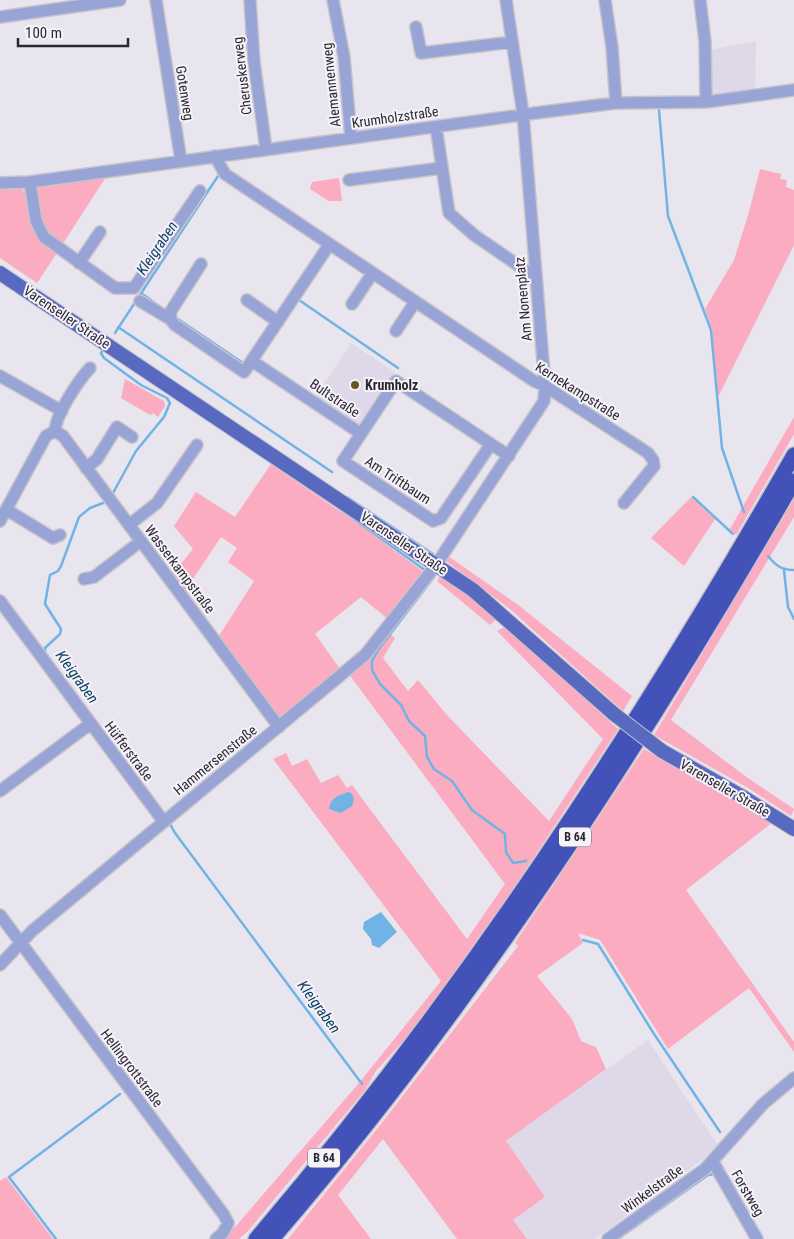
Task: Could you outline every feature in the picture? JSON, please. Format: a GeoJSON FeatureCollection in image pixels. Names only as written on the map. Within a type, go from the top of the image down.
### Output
{"type":"FeatureCollection","features":[{"type":"Feature","properties":{"kind":"highway","name":"B 64"},"geometry":{"type":"LineString","coordinates":[[256,1239],[390,1075],[492,938],[577,812],[680,649],[794,455]]}},
{"type":"Feature","properties":{"kind":"highway","name":"B 64"},"geometry":{"type":"LineString","coordinates":[[272,1239],[365,1128],[501,947],[588,819],[690,656],[794,481]]}},
{"type":"Feature","properties":{"kind":"main road","name":"Varenseller Straße"},"geometry":{"type":"LineString","coordinates":[[0,272],[436,565],[505,616],[614,714],[662,752],[743,797],[794,829]]}},
{"type":"Feature","properties":{"kind":"street"},"geometry":{"type":"LineString","coordinates":[[0,17],[90,2],[120,0]]}},
{"type":"Feature","properties":{"kind":"street","name":"Gotenweg"},"geometry":{"type":"LineString","coordinates":[[156,0],[181,161]]}},
{"type":"Feature","properties":{"kind":"street","name":"Cheruskerweg"},"geometry":{"type":"LineString","coordinates":[[250,0],[254,62],[266,149]]}},
{"type":"Feature","properties":{"kind":"street","name":"Alemannenweg"},"geometry":{"type":"LineString","coordinates":[[333,0],[344,57],[351,138]]}},
{"type":"Feature","properties":{"kind":"street","name":"Am Nonenplatz"},"geometry":{"type":"LineString","coordinates":[[436,565],[544,401],[545,386],[523,114],[506,0]]}},
{"type":"Feature","properties":{"kind":"street"},"geometry":{"type":"LineString","coordinates":[[605,0],[612,47],[616,103]]}},
{"type":"Feature","properties":{"kind":"street"},"geometry":{"type":"LineString","coordinates":[[700,0],[705,42],[706,102]]}},
{"type":"Feature","properties":{"kind":"street"},"geometry":{"type":"LineString","coordinates":[[416,27],[420,53],[512,42]]}},
{"type":"Feature","properties":{"kind":"street","name":"Krumholzstraße"},"geometry":{"type":"LineString","coordinates":[[0,183],[30,182],[523,114],[616,103],[706,102],[794,90]]}},
{"type":"Feature","properties":{"kind":"street"},"geometry":{"type":"LineString","coordinates":[[436,127],[447,206],[453,218],[474,235],[528,272],[535,273]]}},
{"type":"Feature","properties":{"kind":"street","name":"Kernekampstraße"},"geometry":{"type":"LineString","coordinates":[[215,156],[225,174],[534,381],[545,386],[648,453],[653,460],[654,466],[624,503]]}},
{"type":"Feature","properties":{"kind":"street"},"geometry":{"type":"LineString","coordinates":[[350,180],[442,168]]}},
{"type":"Feature","properties":{"kind":"street"},"geometry":{"type":"LineString","coordinates":[[30,182],[39,230],[49,242],[115,288],[134,288],[200,191]]}},
{"type":"Feature","properties":{"kind":"street"},"geometry":{"type":"LineString","coordinates":[[79,263],[100,232]]}},
{"type":"Feature","properties":{"kind":"street"},"geometry":{"type":"LineString","coordinates":[[140,301],[170,319],[175,325],[244,372],[329,245]]}},
{"type":"Feature","properties":{"kind":"street"},"geometry":{"type":"LineString","coordinates":[[170,319],[171,311],[201,264]]}},
{"type":"Feature","properties":{"kind":"street"},"geometry":{"type":"LineString","coordinates":[[352,304],[372,274]]}},
{"type":"Feature","properties":{"kind":"street"},"geometry":{"type":"LineString","coordinates":[[247,300],[278,322]]}},
{"type":"Feature","properties":{"kind":"street"},"geometry":{"type":"LineString","coordinates":[[396,331],[415,302]]}},
{"type":"Feature","properties":{"kind":"street","name":"Bultstraße"},"geometry":{"type":"LineString","coordinates":[[252,361],[360,433],[396,381],[509,456]]}},
{"type":"Feature","properties":{"kind":"street"},"geometry":{"type":"LineString","coordinates":[[0,521],[7,510],[10,499],[46,436],[55,431],[62,412],[83,376],[90,368]]}},
{"type":"Feature","properties":{"kind":"street"},"geometry":{"type":"LineString","coordinates":[[0,376],[62,412]]}},
{"type":"Feature","properties":{"kind":"street"},"geometry":{"type":"LineString","coordinates":[[86,468],[97,459],[117,427],[132,437]]}},
{"type":"Feature","properties":{"kind":"street","name":"Wasserkampstraße"},"geometry":{"type":"LineString","coordinates":[[55,431],[62,436],[279,727]]}},
{"type":"Feature","properties":{"kind":"street","name":"Am Triftbaum"},"geometry":{"type":"LineString","coordinates":[[360,433],[343,462],[433,521],[441,518],[491,444]]}},
{"type":"Feature","properties":{"kind":"street"},"geometry":{"type":"LineString","coordinates":[[128,525],[157,503],[197,445]]}},
{"type":"Feature","properties":{"kind":"street"},"geometry":{"type":"LineString","coordinates":[[7,510],[53,538],[60,535]]}},
{"type":"Feature","properties":{"kind":"street"},"geometry":{"type":"LineString","coordinates":[[84,579],[94,576],[141,541]]}},
{"type":"Feature","properties":{"kind":"street","name":"Hammersenstraße"},"geometry":{"type":"LineString","coordinates":[[0,965],[20,942],[366,655],[436,565]]}},
{"type":"Feature","properties":{"kind":"street","name":"Hüfferstraße"},"geometry":{"type":"LineString","coordinates":[[0,601],[164,822]]}},
{"type":"Feature","properties":{"kind":"street"},"geometry":{"type":"LineString","coordinates":[[0,791],[90,724]]}},
{"type":"Feature","properties":{"kind":"street","name":"Hellingrottstraße"},"geometry":{"type":"LineString","coordinates":[[0,915],[224,1215],[228,1223],[216,1239]]}},
{"type":"Feature","properties":{"kind":"street","name":"Winkelstraße"},"geometry":{"type":"LineString","coordinates":[[608,1239],[713,1162],[763,1104],[794,1078]]}},
{"type":"Feature","properties":{"kind":"street","name":"Forstweg"},"geometry":{"type":"LineString","coordinates":[[713,1162],[757,1239]]}},
{"type":"Feature","properties":{"kind":"shaded area"},"geometry":{"type":"Polygon","coordinates":[[[756,41],[755,90],[713,95],[709,91],[709,50],[756,41]]]}},
{"type":"Feature","properties":{"kind":"shaded area"},"geometry":{"type":"Polygon","coordinates":[[[760,169],[781,174],[780,179],[787,180],[786,187],[794,190],[794,245],[718,397],[712,329],[705,309],[734,260],[760,169]]]}},
{"type":"Feature","properties":{"kind":"shaded area"},"geometry":{"type":"Polygon","coordinates":[[[106,177],[62,245],[49,233],[42,221],[35,191],[38,186],[106,177]]]}},
{"type":"Feature","properties":{"kind":"shaded area"},"geometry":{"type":"Polygon","coordinates":[[[339,178],[342,201],[329,201],[310,189],[312,182],[339,178]]]}},
{"type":"Feature","properties":{"kind":"shaded area"},"geometry":{"type":"Polygon","coordinates":[[[0,189],[22,189],[26,193],[29,213],[36,234],[57,253],[37,283],[0,258],[0,189]]]}},
{"type":"Feature","properties":{"kind":"shaded area","name":"Krumholz"},"geometry":{"type":"Polygon","coordinates":[[[351,343],[393,371],[395,375],[361,426],[316,396],[351,343]]]}},
{"type":"Feature","properties":{"kind":"shaded area"},"geometry":{"type":"Polygon","coordinates":[[[125,379],[164,401],[165,406],[158,417],[153,413],[150,415],[121,398],[125,379]]]}},
{"type":"Feature","properties":{"kind":"shaded area"},"geometry":{"type":"Polygon","coordinates":[[[794,417],[794,434],[736,535],[730,529],[794,417]]]}},
{"type":"Feature","properties":{"kind":"shaded area"},"geometry":{"type":"Polygon","coordinates":[[[271,464],[363,527],[425,573],[389,620],[361,597],[315,634],[341,670],[283,718],[278,718],[217,639],[254,581],[228,562],[237,548],[221,537],[183,594],[169,574],[180,565],[193,549],[174,526],[196,492],[235,517],[271,464]]]}},
{"type":"Feature","properties":{"kind":"shaded area"},"geometry":{"type":"Polygon","coordinates":[[[691,497],[715,519],[684,566],[651,538],[691,497]]]}},
{"type":"Feature","properties":{"kind":"shaded area"},"geometry":{"type":"Polygon","coordinates":[[[794,499],[794,517],[671,720],[745,776],[794,809],[791,816],[748,788],[654,735],[794,499]]]}},
{"type":"Feature","properties":{"kind":"shaded area"},"geometry":{"type":"Polygon","coordinates":[[[448,556],[517,604],[632,696],[623,711],[511,610],[445,560],[448,556]]]}},
{"type":"Feature","properties":{"kind":"shaded area"},"geometry":{"type":"Polygon","coordinates":[[[441,575],[469,595],[496,619],[490,625],[437,581],[441,575]]]}},
{"type":"Feature","properties":{"kind":"shaded area"},"geometry":{"type":"Polygon","coordinates":[[[506,626],[618,729],[513,889],[412,1031],[376,1071],[365,1090],[248,1231],[239,1239],[221,1239],[236,1226],[359,1083],[441,981],[273,759],[286,753],[292,766],[307,759],[321,783],[338,775],[347,788],[352,785],[467,939],[505,884],[348,673],[388,632],[395,638],[383,658],[408,691],[418,680],[446,714],[549,821],[603,739],[497,631],[506,626]]]}},
{"type":"Feature","properties":{"kind":"shaded area"},"geometry":{"type":"Polygon","coordinates":[[[644,749],[773,822],[686,890],[794,1042],[794,1052],[749,988],[668,1049],[600,940],[578,933],[583,943],[537,976],[572,1019],[581,1041],[596,1047],[606,1069],[506,1141],[545,1197],[513,1220],[527,1239],[457,1239],[383,1139],[338,1195],[371,1239],[288,1239],[381,1124],[518,946],[515,943],[644,749]]]}},
{"type":"Feature","properties":{"kind":"shaded area"},"geometry":{"type":"Polygon","coordinates":[[[648,1040],[719,1147],[595,1239],[527,1239],[513,1220],[506,1141],[648,1040]]]}},
{"type":"Feature","properties":{"kind":"shaded area"},"geometry":{"type":"Polygon","coordinates":[[[6,1177],[53,1239],[0,1239],[0,1181],[6,1177]]]}},
{"type":"Feature","properties":{"kind":"water"},"geometry":{"type":"Polygon","coordinates":[[[348,792],[352,794],[354,799],[352,806],[341,813],[329,809],[333,799],[348,792]]]}},
{"type":"Feature","properties":{"kind":"water"},"geometry":{"type":"Polygon","coordinates":[[[381,912],[397,932],[379,948],[372,945],[371,939],[363,929],[364,922],[381,912]]]}},
{"type":"Feature","properties":{"kind":"waterway"},"geometry":{"type":"LineString","coordinates":[[659,110],[668,216],[711,330],[722,448],[744,512]]}},
{"type":"Feature","properties":{"kind":"waterway","name":"Kleigraben"},"geometry":{"type":"LineString","coordinates":[[115,333],[218,176]]}},
{"type":"Feature","properties":{"kind":"waterway"},"geometry":{"type":"LineString","coordinates":[[141,293],[162,308]]}},
{"type":"Feature","properties":{"kind":"waterway"},"geometry":{"type":"LineString","coordinates":[[299,300],[398,368]]}},
{"type":"Feature","properties":{"kind":"waterway"},"geometry":{"type":"LineString","coordinates":[[175,317],[243,363]]}},
{"type":"Feature","properties":{"kind":"waterway"},"geometry":{"type":"LineString","coordinates":[[118,327],[332,472]]}},
{"type":"Feature","properties":{"kind":"waterway","name":"Kleigraben"},"geometry":{"type":"LineString","coordinates":[[104,348],[101,353],[104,358],[141,385],[167,398],[170,403],[164,417],[136,451],[113,493]]}},
{"type":"Feature","properties":{"kind":"waterway"},"geometry":{"type":"LineString","coordinates":[[347,497],[433,554]]}},
{"type":"Feature","properties":{"kind":"waterway"},"geometry":{"type":"LineString","coordinates":[[693,497],[733,534]]}},
{"type":"Feature","properties":{"kind":"waterway","name":"Kleigraben"},"geometry":{"type":"LineString","coordinates":[[45,653],[45,648],[60,634],[61,629],[45,604],[50,575],[58,571],[61,566],[79,517],[90,508],[103,503]]}},
{"type":"Feature","properties":{"kind":"waterway"},"geometry":{"type":"LineString","coordinates":[[340,509],[426,571]]}},
{"type":"Feature","properties":{"kind":"waterway"},"geometry":{"type":"LineString","coordinates":[[768,556],[780,567],[794,570]]}},
{"type":"Feature","properties":{"kind":"waterway"},"geometry":{"type":"LineString","coordinates":[[784,570],[788,607],[794,619]]}},
{"type":"Feature","properties":{"kind":"waterway"},"geometry":{"type":"LineString","coordinates":[[434,577],[378,650],[372,661],[372,670],[380,684],[401,705],[409,721],[425,736],[427,757],[434,769],[452,781],[472,810],[505,834],[506,852],[513,863],[526,861]]}},
{"type":"Feature","properties":{"kind":"waterway","name":"Kleigraben"},"geometry":{"type":"LineString","coordinates":[[169,822],[175,833],[362,1084]]}},
{"type":"Feature","properties":{"kind":"waterway"},"geometry":{"type":"LineString","coordinates":[[583,940],[598,944],[654,1034],[720,1132]]}},
{"type":"Feature","properties":{"kind":"waterway","name":"Kleigraben"},"geometry":{"type":"LineString","coordinates":[[56,1239],[9,1177],[120,1094]]}},
{"type":"Feature","properties":{"kind":"waterway"},"geometry":{"type":"LineString","coordinates":[[618,1239],[708,1175],[715,1174]]}},
{"type":"Feature","properties":{"kind":"place","name":"Krumholz"},"geometry":{"type":"Point","coordinates":[355,385]}}]}
